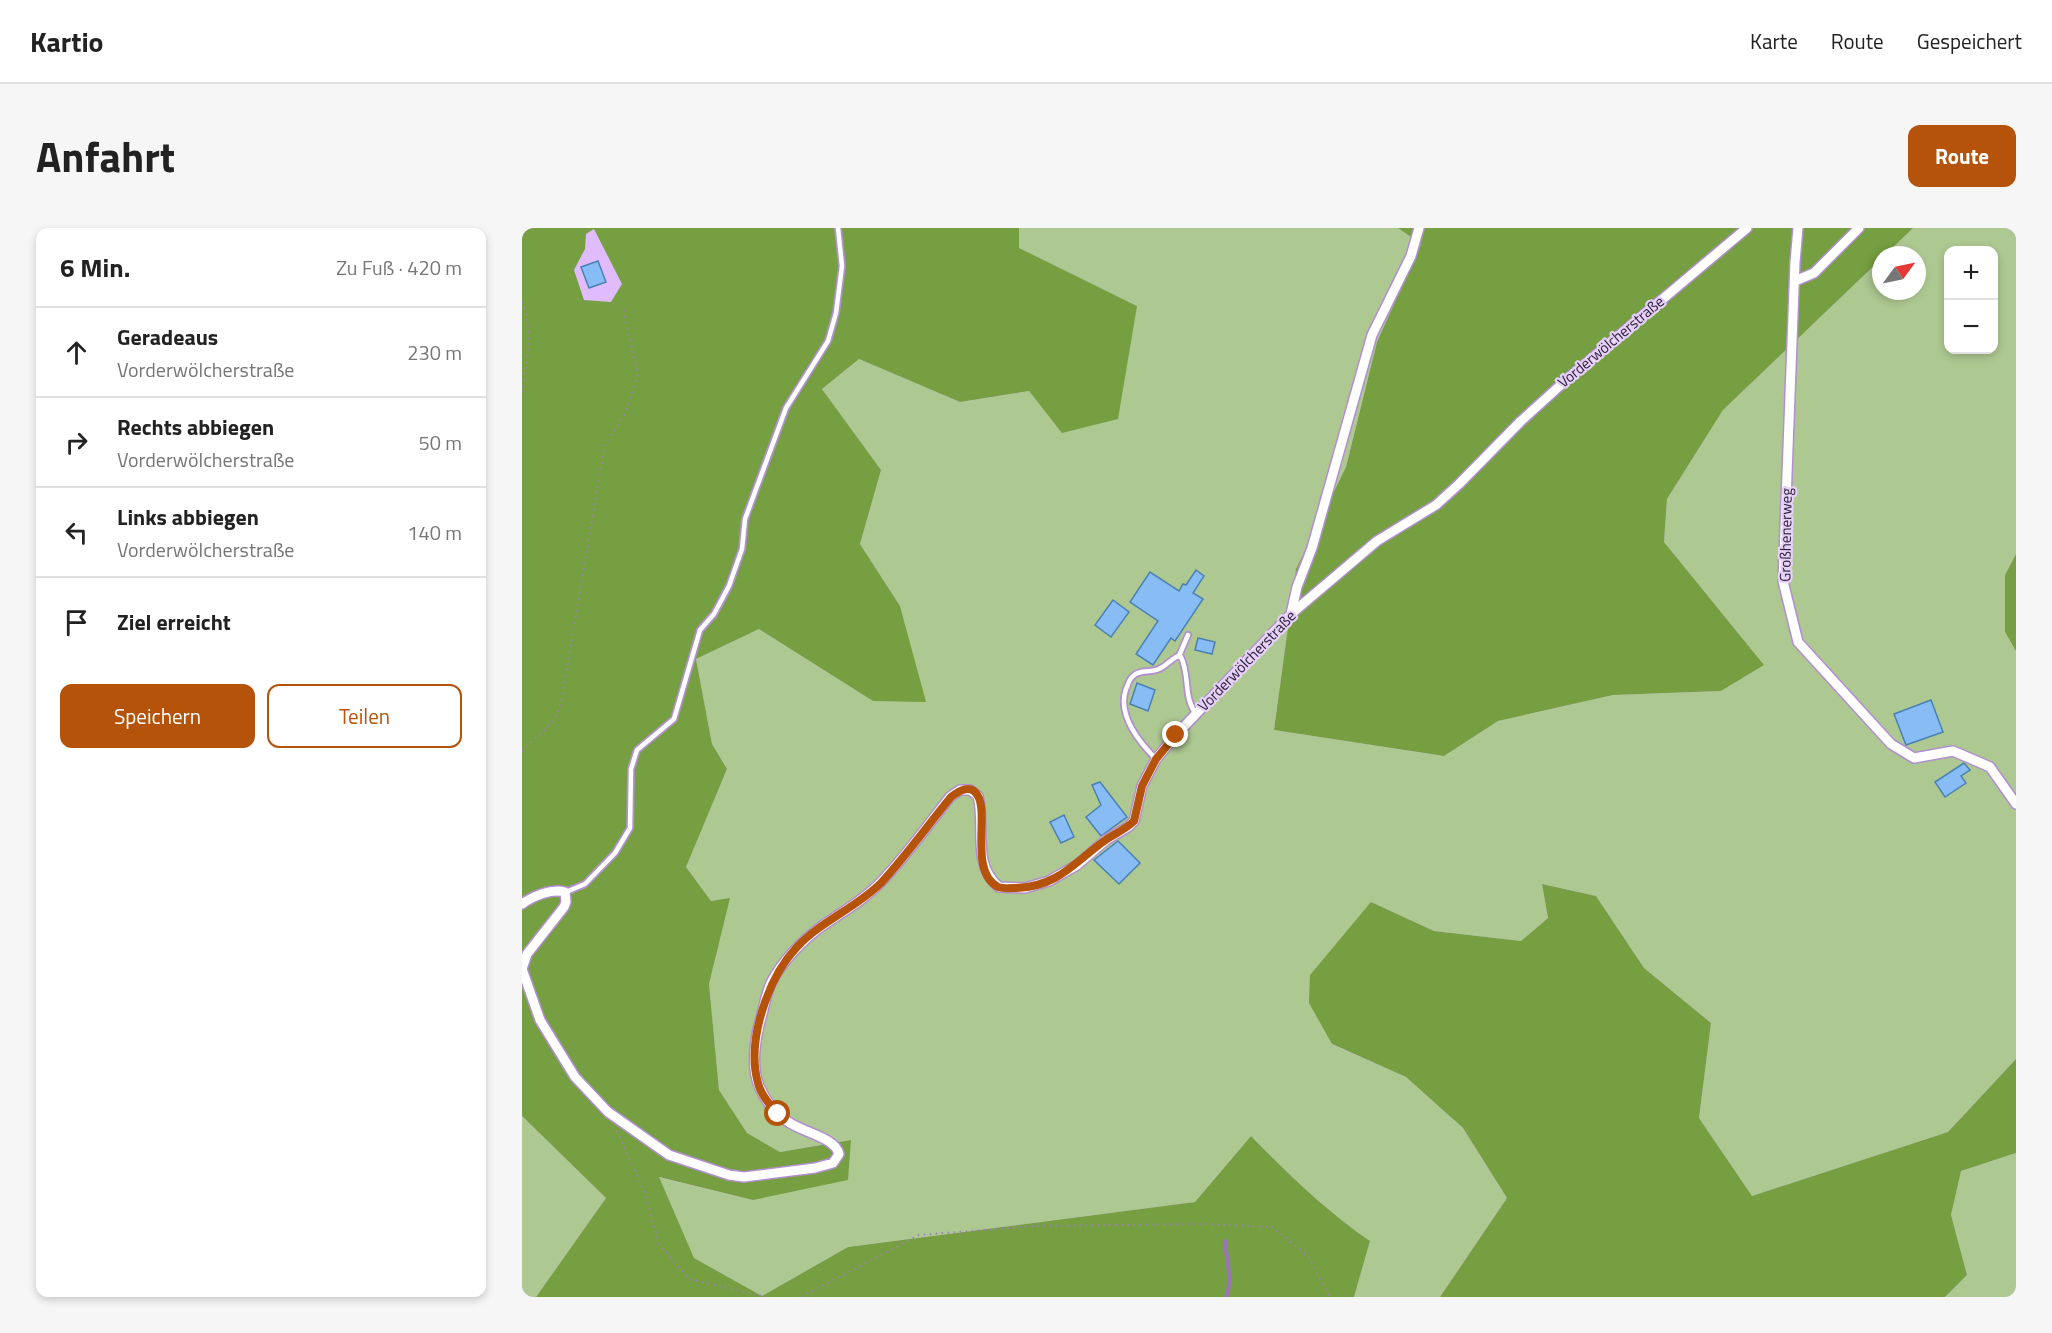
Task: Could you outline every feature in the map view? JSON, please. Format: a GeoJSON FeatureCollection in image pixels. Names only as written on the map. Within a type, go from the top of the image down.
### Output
{"type":"FeatureCollection","features":[{"type":"Feature","properties":{"kind":"street"},"geometry":{"type":"LineString","coordinates":[[1291,614],[1372,335],[1411,256],[1419,228]]}},
{"type":"Feature","properties":{"kind":"street","name":"Vorderwölcherstraße"},"geometry":{"type":"LineString","coordinates":[[565,892],[564,907],[527,954],[522,969],[540,1020],[548,1034],[575,1077],[608,1112],[669,1155],[729,1175],[744,1178],[815,1168],[833,1162],[839,1154],[835,1145],[788,1122],[769,1103],[758,1084],[756,1036],[771,983],[797,947],[880,883],[951,797],[960,790],[970,790],[978,796],[982,856],[988,876],[999,887],[1025,888],[1049,881],[1077,865],[1106,840],[1134,821],[1142,786],[1156,759],[1291,614],[1377,541],[1436,505],[1564,382],[1746,228]]}},
{"type":"Feature","properties":{"kind":"street"},"geometry":{"type":"LineString","coordinates":[[1798,228],[1795,281],[1814,273],[1859,228]]}},
{"type":"Feature","properties":{"kind":"street","name":"Großhenerweg"},"geometry":{"type":"LineString","coordinates":[[1795,281],[1783,581],[1798,642],[1891,744],[1914,758],[1953,751],[1990,767],[2016,804]]}},
{"type":"Feature","properties":{"kind":"street"},"geometry":{"type":"LineString","coordinates":[[522,904],[529,899],[557,889],[565,892]]}},
{"type":"Feature","properties":{"kind":"lane"},"geometry":{"type":"LineString","coordinates":[[565,892],[585,884],[615,853],[630,828],[631,769],[637,750],[674,719],[700,630],[714,614],[729,586],[742,549],[745,519],[786,408],[828,341],[836,313],[842,266],[838,228]]}},
{"type":"Feature","properties":{"kind":"lane"},"geometry":{"type":"LineString","coordinates":[[1156,759],[1126,718],[1123,707],[1124,696],[1133,675],[1164,667],[1173,658],[1179,656],[1188,635]]}},
{"type":"Feature","properties":{"kind":"lane"},"geometry":{"type":"LineString","coordinates":[[1179,656],[1184,662],[1188,698],[1196,714]]}},
{"type":"Feature","properties":{"kind":"path"},"geometry":{"type":"LineString","coordinates":[[522,302],[527,312],[528,365],[522,392]]}},
{"type":"Feature","properties":{"kind":"path"},"geometry":{"type":"LineString","coordinates":[[522,752],[554,721],[561,703],[605,444],[624,416],[638,376],[623,307]]}},
{"type":"Feature","properties":{"kind":"path"},"geometry":{"type":"LineString","coordinates":[[608,1112],[646,1196],[659,1245],[688,1279],[766,1297]]}},
{"type":"Feature","properties":{"kind":"path"},"geometry":{"type":"LineString","coordinates":[[801,1297],[919,1235],[1033,1226],[1204,1224],[1272,1227],[1308,1256],[1330,1297]]}},
{"type":"Feature","properties":{"kind":"green space"},"geometry":{"type":"Polygon","coordinates":[[[522,228],[1019,228],[1019,248],[1137,306],[1118,419],[1062,433],[1029,391],[960,402],[859,359],[822,389],[881,470],[860,544],[900,606],[926,702],[873,701],[759,629],[696,659],[712,744],[727,769],[686,867],[711,901],[730,898],[709,984],[719,1090],[747,1133],[780,1152],[851,1140],[848,1180],[753,1200],[659,1177],[694,1258],[762,1296],[848,1247],[1195,1202],[1251,1136],[1308,1192],[1370,1241],[1354,1297],[536,1297],[606,1198],[522,1116],[522,228]],[[594,229],[586,234],[585,249],[574,270],[584,300],[611,302],[622,284],[594,229]]]}},
{"type":"Feature","properties":{"kind":"green space"},"geometry":{"type":"Polygon","coordinates":[[[1019,228],[1398,228],[1421,244],[1377,342],[1346,467],[1296,569],[1274,730],[1444,756],[1498,721],[1613,695],[1721,691],[1764,665],[1664,542],[1667,499],[1723,410],[1872,268],[1872,300],[1926,300],[1926,246],[1894,246],[1913,228],[2016,228],[2016,554],[2005,575],[2005,632],[2016,651],[2016,1059],[1948,1132],[1752,1196],[1699,1118],[1711,1023],[1644,968],[1596,896],[1542,884],[1548,918],[1521,941],[1434,931],[1371,902],[1331,1044],[1406,1077],[1463,1128],[1507,1198],[1440,1297],[1354,1297],[1370,1241],[1308,1192],[1251,1136],[1195,1202],[848,1247],[762,1296],[694,1258],[658,1177],[753,1200],[851,1140],[780,1152],[747,1133],[719,1090],[709,984],[729,899],[711,901],[686,867],[727,769],[712,744],[696,659],[759,629],[873,701],[900,606],[860,544],[881,470],[822,389],[859,359],[960,402],[1029,391],[1062,432],[1137,306],[1018,248],[1019,228]]]}},
{"type":"Feature","properties":{"kind":"green space"},"geometry":{"type":"Polygon","coordinates":[[[1398,228],[1913,228],[1894,246],[1872,246],[1872,268],[1723,410],[1667,499],[1664,542],[1764,665],[1721,691],[1613,695],[1498,721],[1444,756],[1274,730],[1296,569],[1346,467],[1377,342],[1421,244],[1398,228]]]}},
{"type":"Feature","properties":{"kind":"green space"},"geometry":{"type":"Polygon","coordinates":[[[2016,554],[2016,651],[2005,632],[2005,575],[2016,554]]]}},
{"type":"Feature","properties":{"kind":"green space"},"geometry":{"type":"Polygon","coordinates":[[[1542,884],[1596,896],[1644,968],[1711,1023],[1699,1118],[1752,1196],[1948,1132],[2016,1059],[2016,1153],[1961,1171],[1951,1215],[1967,1275],[1945,1297],[1440,1297],[1507,1198],[1463,1128],[1406,1077],[1332,1044],[1309,1003],[1310,975],[1371,902],[1434,931],[1521,941],[1548,918],[1542,884]]]}},
{"type":"Feature","properties":{"kind":"green space"},"geometry":{"type":"Polygon","coordinates":[[[522,1116],[606,1198],[536,1297],[522,1297],[522,1116]]]}},
{"type":"Feature","properties":{"kind":"green space"},"geometry":{"type":"Polygon","coordinates":[[[2016,1153],[2016,1297],[1945,1297],[1967,1275],[1951,1215],[1961,1171],[2016,1153]]]}},
{"type":"Feature","properties":{"kind":"building"},"geometry":{"type":"Polygon","coordinates":[[[598,261],[606,282],[589,288],[581,267],[598,261]]]}},
{"type":"Feature","properties":{"kind":"building"},"geometry":{"type":"Polygon","coordinates":[[[1196,570],[1204,576],[1193,593],[1203,599],[1175,641],[1171,638],[1153,665],[1136,654],[1158,621],[1130,602],[1150,572],[1179,591],[1196,570]]]}},
{"type":"Feature","properties":{"kind":"building"},"geometry":{"type":"Polygon","coordinates":[[[1113,600],[1129,612],[1111,637],[1095,625],[1113,600]]]}},
{"type":"Feature","properties":{"kind":"building"},"geometry":{"type":"Polygon","coordinates":[[[1198,638],[1215,642],[1212,654],[1195,650],[1198,638]]]}},
{"type":"Feature","properties":{"kind":"building"},"geometry":{"type":"Polygon","coordinates":[[[1137,683],[1155,690],[1148,711],[1130,704],[1137,683]]]}},
{"type":"Feature","properties":{"kind":"building"},"geometry":{"type":"Polygon","coordinates":[[[1931,700],[1943,732],[1906,745],[1894,714],[1931,700]]]}},
{"type":"Feature","properties":{"kind":"building"},"geometry":{"type":"Polygon","coordinates":[[[1964,763],[1970,770],[1961,776],[1966,783],[1945,797],[1935,782],[1964,763]]]}},
{"type":"Feature","properties":{"kind":"building"},"geometry":{"type":"Polygon","coordinates":[[[1100,782],[1127,817],[1101,836],[1086,817],[1101,805],[1092,785],[1100,782]]]}},
{"type":"Feature","properties":{"kind":"building"},"geometry":{"type":"Polygon","coordinates":[[[1064,815],[1074,837],[1061,843],[1050,822],[1064,815]]]}},
{"type":"Feature","properties":{"kind":"building"},"geometry":{"type":"Polygon","coordinates":[[[1118,841],[1140,863],[1119,884],[1094,860],[1118,841]]]}},
{"type":"Feature","properties":{"kind":"waterway"},"geometry":{"type":"LineString","coordinates":[[1225,1241],[1229,1277],[1226,1297]]}},
{"type":"Feature","properties":{"kind":"route"},"geometry":{"type":"LineString","coordinates":[[778,1114],[758,1084],[756,1068],[756,1036],[771,983],[797,947],[880,883],[951,797],[960,790],[966,789],[978,796],[982,856],[988,876],[993,883],[1006,888],[1033,886],[1049,881],[1077,865],[1106,840],[1134,821],[1142,786],[1156,759],[1176,735]]}}]}
